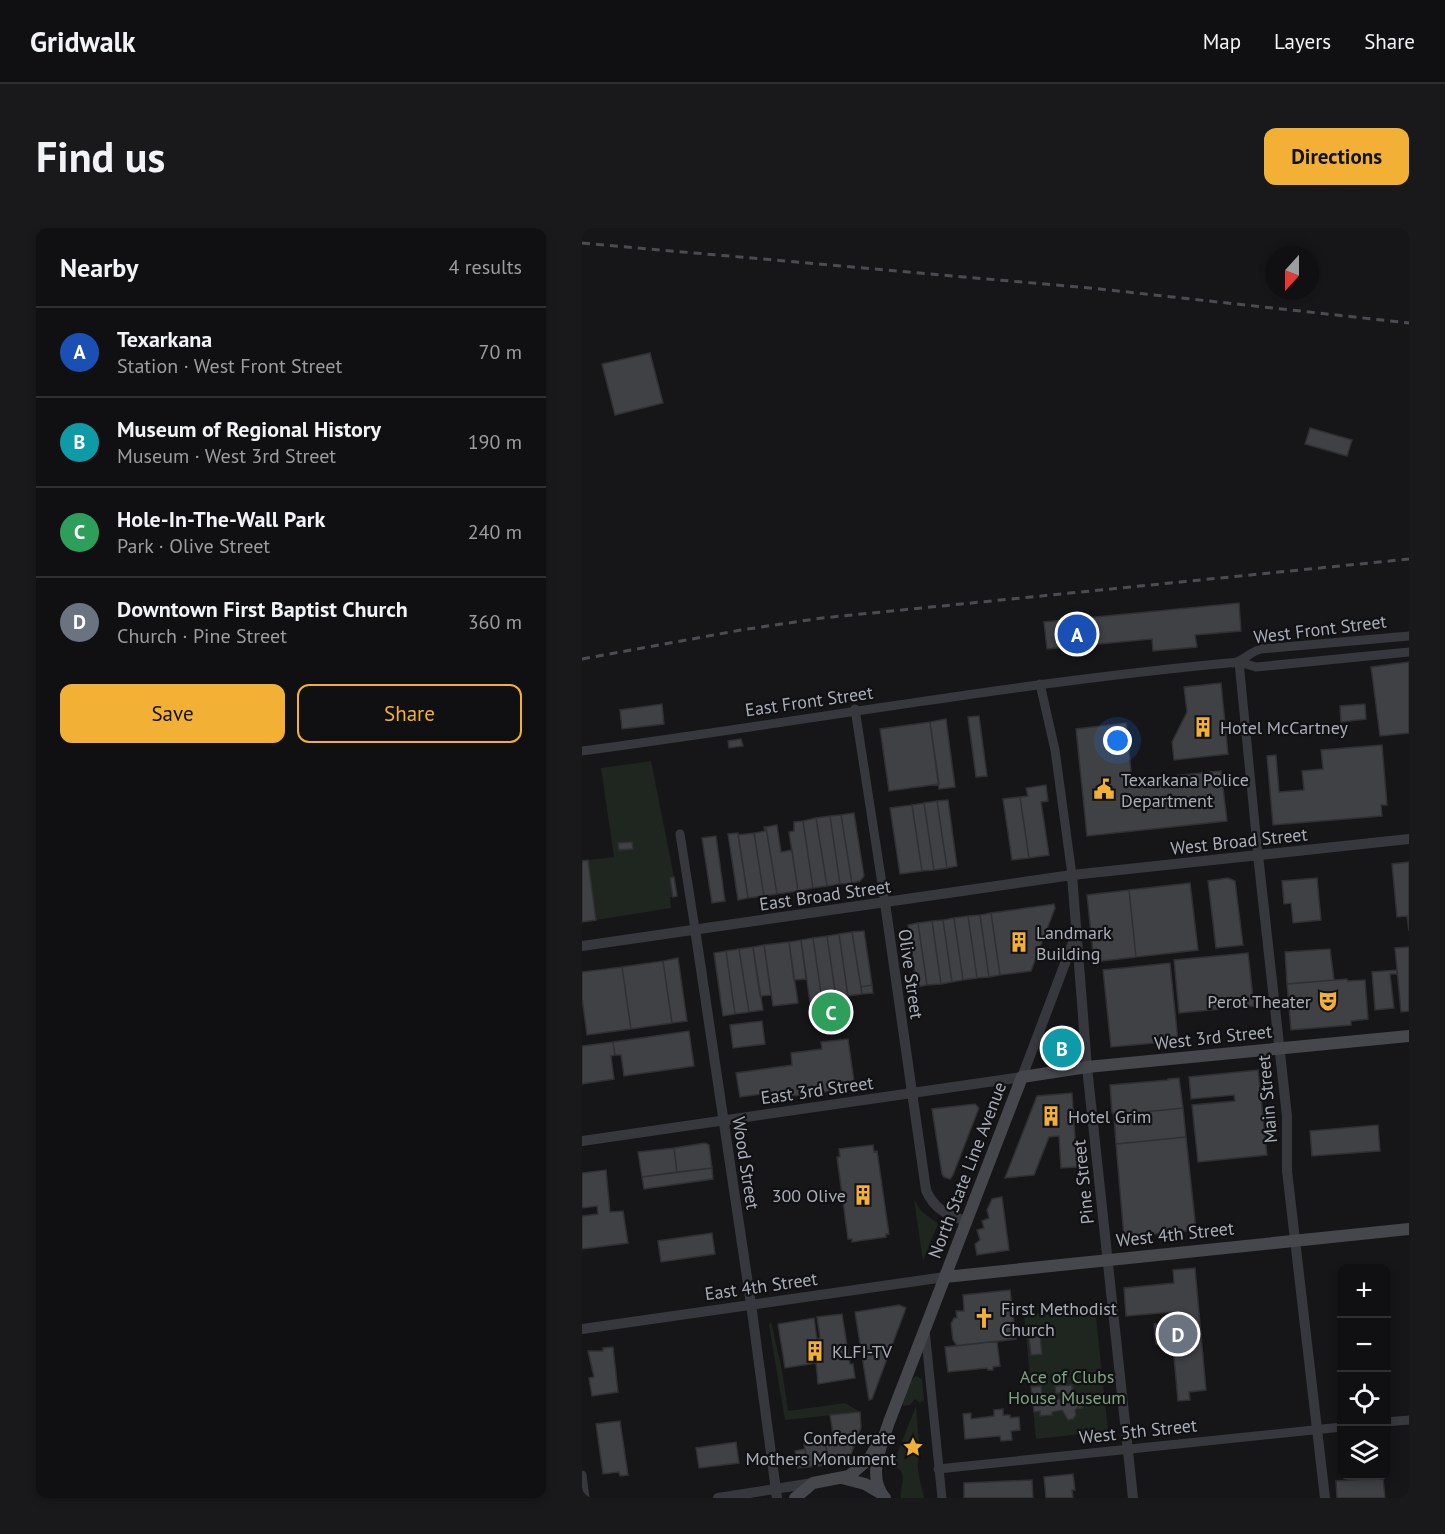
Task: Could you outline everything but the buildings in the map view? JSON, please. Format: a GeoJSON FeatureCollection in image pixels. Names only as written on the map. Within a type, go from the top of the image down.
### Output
{"type":"FeatureCollection","features":[{"type":"Feature","properties":{"kind":"main road","name":"West 3rd Street"},"geometry":{"type":"LineString","coordinates":[[1022,1077],[1087,1067],[1409,1036]]}},
{"type":"Feature","properties":{"kind":"main road","name":"North State Line Avenue"},"geometry":{"type":"LineString","coordinates":[[883,1496],[876,1468],[889,1422],[1022,1077]]}},
{"type":"Feature","properties":{"kind":"main road","name":"West 4th Street"},"geometry":{"type":"LineString","coordinates":[[945,1277],[1409,1229]]}},
{"type":"Feature","properties":{"kind":"main road","name":"North State Line Avenue"},"geometry":{"type":"LineString","coordinates":[[813,1483],[842,1478],[854,1472],[869,1459],[889,1422]]}},
{"type":"Feature","properties":{"kind":"main road"},"geometry":{"type":"LineString","coordinates":[[842,1478],[865,1484],[883,1496]]}},
{"type":"Feature","properties":{"kind":"main road"},"geometry":{"type":"LineString","coordinates":[[795,1498],[813,1483]]}},
{"type":"Feature","properties":{"kind":"street","name":"West Front Street"},"geometry":{"type":"LineString","coordinates":[[1239,662],[1247,654],[1261,650],[1409,636]]}},
{"type":"Feature","properties":{"kind":"street","name":"West Front Street"},"geometry":{"type":"LineString","coordinates":[[1040,684],[1239,662],[1256,667],[1409,652]]}},
{"type":"Feature","properties":{"kind":"street","name":"Main Street"},"geometry":{"type":"LineString","coordinates":[[1239,662],[1288,1137],[1287,1171],[1325,1498]]}},
{"type":"Feature","properties":{"kind":"street","name":"East Front Street"},"geometry":{"type":"LineString","coordinates":[[582,751],[1040,684]]}},
{"type":"Feature","properties":{"kind":"street","name":"Pine Street"},"geometry":{"type":"LineString","coordinates":[[1040,684],[1055,750],[1072,875],[1087,1067],[1133,1498]]}},
{"type":"Feature","properties":{"kind":"street","name":"Olive Street"},"geometry":{"type":"LineString","coordinates":[[855,710],[926,1190],[930,1200],[944,1212],[966,1221]]}},
{"type":"Feature","properties":{"kind":"street","name":"Wood Street"},"geometry":{"type":"LineString","coordinates":[[680,834],[751,1304],[777,1494]]}},
{"type":"Feature","properties":{"kind":"street","name":"West Broad Street"},"geometry":{"type":"LineString","coordinates":[[1072,875],[1409,839]]}},
{"type":"Feature","properties":{"kind":"street","name":"East Broad Street"},"geometry":{"type":"LineString","coordinates":[[582,946],[1072,875]]}},
{"type":"Feature","properties":{"kind":"street","name":"North State Line Avenue"},"geometry":{"type":"LineString","coordinates":[[1022,1077],[1077,931]]}},
{"type":"Feature","properties":{"kind":"street","name":"East 3rd Street"},"geometry":{"type":"LineString","coordinates":[[582,1141],[1022,1077]]}},
{"type":"Feature","properties":{"kind":"street","name":"East 4th Street"},"geometry":{"type":"LineString","coordinates":[[582,1329],[945,1277]]}},
{"type":"Feature","properties":{"kind":"street"},"geometry":{"type":"LineString","coordinates":[[925,1328],[942,1498]]}},
{"type":"Feature","properties":{"kind":"street"},"geometry":{"type":"LineString","coordinates":[[1391,1422],[1409,1420]]}},
{"type":"Feature","properties":{"kind":"street","name":"West 5th Street"},"geometry":{"type":"LineString","coordinates":[[938,1469],[1337,1427]]}},
{"type":"Feature","properties":{"kind":"street"},"geometry":{"type":"LineString","coordinates":[[582,1475],[585,1498]]}},
{"type":"Feature","properties":{"kind":"street"},"geometry":{"type":"LineString","coordinates":[[718,1498],[777,1494],[813,1483]]}},
{"type":"Feature","properties":{"kind":"green space"},"geometry":{"type":"Polygon","coordinates":[[[651,761],[674,877],[670,878],[673,897],[670,897],[671,908],[596,920],[588,860],[614,857],[601,768],[651,761]]]}},
{"type":"Feature","properties":{"kind":"green space"},"geometry":{"type":"Polygon","coordinates":[[[914,1199],[921,1211],[938,1224],[923,1261],[914,1199]]]}},
{"type":"Feature","properties":{"kind":"green space","name":"Ace of Clubs House Museum"},"geometry":{"type":"Polygon","coordinates":[[[1095,1307],[1108,1431],[1036,1439],[1024,1315],[1095,1307]]]}},
{"type":"Feature","properties":{"kind":"green space"},"geometry":{"type":"Polygon","coordinates":[[[771,1322],[788,1411],[845,1403],[860,1412],[785,1420],[769,1325],[771,1322]]]}},
{"type":"Feature","properties":{"kind":"green space"},"geometry":{"type":"Polygon","coordinates":[[[916,1376],[922,1379],[924,1400],[920,1403],[915,1399],[910,1405],[903,1406],[902,1402],[911,1381],[916,1376]]]}},
{"type":"Feature","properties":{"kind":"green space"},"geometry":{"type":"Polygon","coordinates":[[[916,1406],[920,1455],[918,1471],[924,1498],[901,1498],[902,1474],[893,1464],[916,1406]]]}},
{"type":"Feature","properties":{"kind":"railway"},"geometry":{"type":"LineString","coordinates":[[582,243],[1100,289],[1409,323]]}},
{"type":"Feature","properties":{"kind":"railway"},"geometry":{"type":"LineString","coordinates":[[582,659],[741,630],[822,618],[1409,559]]}},
{"type":"Feature","properties":{"kind":"place","name":"Texarkana"},"geometry":{"type":"Point","coordinates":[1077,634]}},
{"type":"Feature","properties":{"kind":"place","name":"Hotel McCartney"},"geometry":{"type":"Point","coordinates":[1203,727]}},
{"type":"Feature","properties":{"kind":"place","name":"Texarkana Police Department"},"geometry":{"type":"Point","coordinates":[1104,789]}},
{"type":"Feature","properties":{"kind":"place","name":"Landmark Building"},"geometry":{"type":"Point","coordinates":[1019,942]}},
{"type":"Feature","properties":{"kind":"place","name":"Perot Theater"},"geometry":{"type":"Point","coordinates":[1328,1001]}},
{"type":"Feature","properties":{"kind":"place","name":"Hole-In-The-Wall Park"},"geometry":{"type":"Point","coordinates":[831,1012]}},
{"type":"Feature","properties":{"kind":"place","name":"Museum of Regional History"},"geometry":{"type":"Point","coordinates":[1062,1048]}},
{"type":"Feature","properties":{"kind":"place","name":"Hotel Grim"},"geometry":{"type":"Point","coordinates":[1051,1116]}},
{"type":"Feature","properties":{"kind":"place","name":"300 Olive"},"geometry":{"type":"Point","coordinates":[863,1195]}},
{"type":"Feature","properties":{"kind":"place","name":"First Methodist Church"},"geometry":{"type":"Point","coordinates":[984,1318]}},
{"type":"Feature","properties":{"kind":"place","name":"Downtown First Baptist Church"},"geometry":{"type":"Point","coordinates":[1178,1334]}},
{"type":"Feature","properties":{"kind":"place","name":"KLFI-TV"},"geometry":{"type":"Point","coordinates":[815,1351]}},
{"type":"Feature","properties":{"kind":"place","name":"Confederate Mothers Monument"},"geometry":{"type":"Point","coordinates":[913,1447]}}]}
